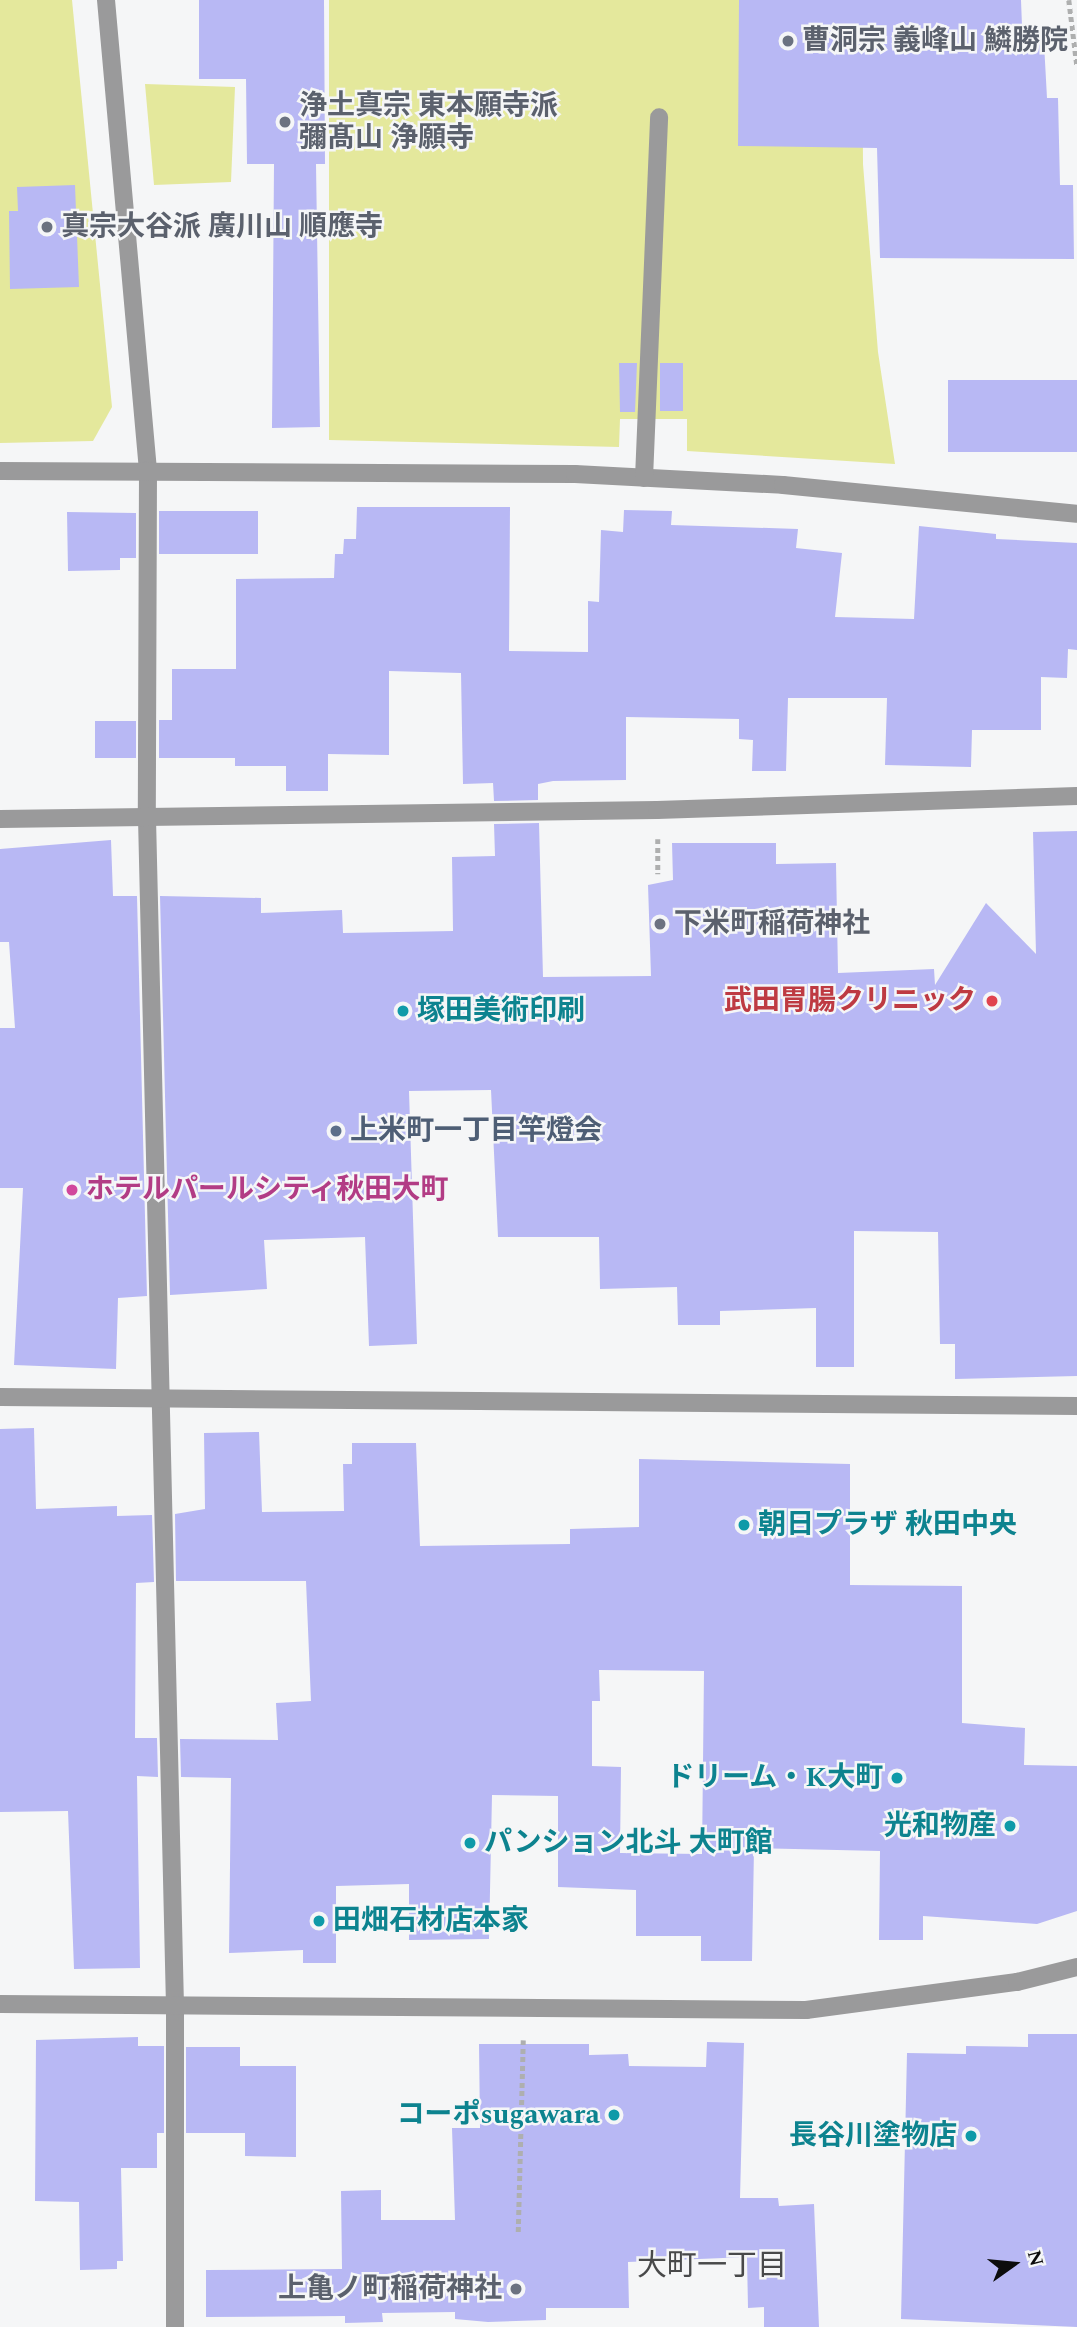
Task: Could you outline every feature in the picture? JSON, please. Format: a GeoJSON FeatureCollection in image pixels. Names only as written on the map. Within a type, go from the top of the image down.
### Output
{"type":"FeatureCollection","features":[{"type":"Feature","properties":{"kind":"street"},"geometry":{"type":"LineString","coordinates":[[106,0],[148,470],[147,818],[158,1399],[175,2005],[175,2327]]}},
{"type":"Feature","properties":{"kind":"street"},"geometry":{"type":"LineString","coordinates":[[645,478],[659,117]]}},
{"type":"Feature","properties":{"kind":"street"},"geometry":{"type":"LineString","coordinates":[[0,471],[148,470],[645,478],[783,485],[1077,514]]}},
{"type":"Feature","properties":{"kind":"street"},"geometry":{"type":"LineString","coordinates":[[0,819],[657,810],[1077,796]]}},
{"type":"Feature","properties":{"kind":"street"},"geometry":{"type":"LineString","coordinates":[[0,1397],[1077,1406]]}},
{"type":"Feature","properties":{"kind":"street"},"geometry":{"type":"LineString","coordinates":[[0,2004],[806,2010],[1017,1982],[1077,1967]]}},
{"type":"Feature","properties":{"kind":"path"},"geometry":{"type":"LineString","coordinates":[[1069,0],[1077,65]]}},
{"type":"Feature","properties":{"kind":"path"},"geometry":{"type":"LineString","coordinates":[[518,2232],[524,2008]]}},
{"type":"Feature","properties":{"kind":"green space"},"geometry":{"type":"Polygon","coordinates":[[[0,0],[72,0],[112,407],[93,441],[0,443],[0,0]]]}},
{"type":"Feature","properties":{"kind":"green space"},"geometry":{"type":"Polygon","coordinates":[[[329,0],[862,0],[863,164],[878,352],[895,464],[687,451],[687,419],[620,419],[619,447],[329,440],[329,0]]]}},
{"type":"Feature","properties":{"kind":"green space"},"geometry":{"type":"Polygon","coordinates":[[[145,84],[235,87],[231,182],[154,185],[145,84]]]}},
{"type":"Feature","properties":{"kind":"building"},"geometry":{"type":"Polygon","coordinates":[[[199,0],[324,0],[325,164],[316,164],[320,427],[272,428],[274,164],[247,164],[246,79],[199,79],[199,0]]]}},
{"type":"Feature","properties":{"kind":"building"},"geometry":{"type":"Polygon","coordinates":[[[739,0],[1021,0],[1022,26],[1043,25],[1047,98],[1058,98],[1060,185],[1073,185],[1074,259],[880,258],[877,148],[738,146],[739,0]]]}},
{"type":"Feature","properties":{"kind":"building","name":"真宗大谷派 廣川山 順應寺"},"geometry":{"type":"Polygon","coordinates":[[[75,185],[79,287],[10,289],[9,211],[18,211],[17,187],[75,185]]]}},
{"type":"Feature","properties":{"kind":"building"},"geometry":{"type":"Polygon","coordinates":[[[619,363],[637,363],[635,412],[620,412],[619,363]]]}},
{"type":"Feature","properties":{"kind":"building"},"geometry":{"type":"Polygon","coordinates":[[[660,363],[683,363],[683,411],[660,411],[660,363]]]}},
{"type":"Feature","properties":{"kind":"building"},"geometry":{"type":"Polygon","coordinates":[[[948,380],[1077,380],[1077,452],[948,452],[948,380]]]}},
{"type":"Feature","properties":{"kind":"building"},"geometry":{"type":"Polygon","coordinates":[[[357,507],[510,507],[509,651],[588,652],[588,601],[599,602],[601,530],[623,532],[624,510],[672,511],[671,525],[798,529],[796,548],[842,553],[835,617],[914,619],[919,526],[996,534],[996,539],[1077,543],[1077,650],[1068,649],[1067,678],[1041,677],[1041,730],[972,730],[971,767],[885,765],[887,698],[788,698],[786,771],[752,771],[753,740],[739,739],[739,719],[626,717],[626,780],[553,781],[538,784],[538,800],[494,801],[493,783],[463,784],[461,673],[389,671],[389,755],[328,754],[328,791],[286,791],[286,766],[235,766],[235,758],[159,758],[159,720],[172,720],[172,669],[236,669],[236,579],[334,578],[335,554],[343,554],[344,539],[356,539],[357,507]]]}},
{"type":"Feature","properties":{"kind":"building"},"geometry":{"type":"Polygon","coordinates":[[[159,511],[258,511],[258,554],[159,554],[159,511]]]}},
{"type":"Feature","properties":{"kind":"building"},"geometry":{"type":"Polygon","coordinates":[[[67,512],[136,513],[136,558],[120,558],[120,570],[68,571],[67,512]]]}},
{"type":"Feature","properties":{"kind":"building"},"geometry":{"type":"Polygon","coordinates":[[[95,721],[136,721],[136,758],[95,758],[95,721]]]}},
{"type":"Feature","properties":{"kind":"building"},"geometry":{"type":"Polygon","coordinates":[[[539,823],[543,977],[651,976],[648,885],[673,880],[672,843],[776,843],[776,864],[836,863],[838,973],[934,969],[935,985],[986,903],[1036,954],[1033,832],[1077,831],[1077,1376],[955,1379],[955,1344],[940,1344],[938,1232],[854,1231],[854,1367],[816,1367],[816,1308],[720,1311],[720,1325],[678,1325],[677,1287],[600,1289],[599,1237],[498,1237],[491,1090],[409,1091],[417,1344],[369,1346],[365,1237],[264,1240],[267,1289],[170,1295],[160,896],[261,898],[261,913],[342,910],[343,933],[453,931],[452,857],[495,856],[494,824],[539,823]]]}},
{"type":"Feature","properties":{"kind":"building"},"geometry":{"type":"Polygon","coordinates":[[[111,840],[113,896],[137,896],[147,1296],[118,1298],[116,1369],[14,1365],[23,1188],[0,1188],[0,1028],[15,1028],[9,942],[0,942],[0,849],[111,840]]]}},
{"type":"Feature","properties":{"kind":"building"},"geometry":{"type":"Polygon","coordinates":[[[34,1428],[36,1509],[117,1506],[117,1516],[152,1515],[154,1582],[136,1583],[135,1738],[157,1738],[158,1777],[137,1776],[140,1968],[74,1969],[68,1811],[0,1812],[0,1429],[34,1428]]]}},
{"type":"Feature","properties":{"kind":"building"},"geometry":{"type":"Polygon","coordinates":[[[259,1432],[262,1512],[344,1511],[343,1464],[352,1464],[352,1443],[416,1443],[420,1546],[570,1544],[570,1529],[639,1527],[639,1459],[850,1464],[850,1585],[962,1586],[962,1723],[1025,1728],[1024,1765],[1077,1766],[1077,1911],[1037,1924],[923,1916],[923,1940],[879,1940],[880,1851],[754,1848],[752,1961],[701,1961],[701,1936],[636,1936],[636,1890],[558,1887],[558,1796],[492,1795],[489,1939],[409,1940],[409,1884],[336,1886],[336,1963],[303,1963],[303,1950],[229,1953],[231,1778],[181,1777],[180,1739],[278,1740],[276,1703],[311,1701],[306,1581],[176,1581],[175,1514],[205,1509],[204,1433],[259,1432]],[[599,1670],[600,1701],[592,1701],[592,1766],[621,1767],[620,1853],[702,1854],[704,1671],[599,1670]]]}},
{"type":"Feature","properties":{"kind":"building"},"geometry":{"type":"Polygon","coordinates":[[[1028,2034],[1077,2034],[1077,2327],[901,2319],[907,2053],[966,2054],[966,2046],[1028,2047],[1028,2034]]]}},
{"type":"Feature","properties":{"kind":"building"},"geometry":{"type":"Polygon","coordinates":[[[138,2037],[138,2046],[164,2046],[164,2133],[157,2133],[157,2168],[121,2168],[123,2261],[117,2261],[117,2269],[80,2270],[79,2202],[35,2201],[36,2040],[138,2037]]]}},
{"type":"Feature","properties":{"kind":"building"},"geometry":{"type":"Polygon","coordinates":[[[707,2042],[744,2043],[740,2198],[778,2198],[779,2206],[814,2204],[819,2327],[764,2327],[764,2307],[748,2308],[747,2257],[628,2262],[629,2308],[546,2308],[546,2320],[488,2322],[455,2319],[455,2312],[382,2313],[383,2322],[345,2323],[345,2316],[206,2317],[206,2270],[342,2269],[341,2191],[381,2190],[381,2220],[455,2220],[452,2128],[480,2128],[479,2044],[589,2044],[589,2055],[628,2054],[629,2066],[706,2067],[707,2042]]]}},
{"type":"Feature","properties":{"kind":"building"},"geometry":{"type":"Polygon","coordinates":[[[186,2047],[240,2047],[240,2066],[296,2066],[296,2157],[245,2156],[245,2133],[186,2133],[186,2047]]]}},
{"type":"Feature","properties":{"kind":"place","name":"曹洞宗 義峰山 鱗勝院"},"geometry":{"type":"Point","coordinates":[788,41]}},
{"type":"Feature","properties":{"kind":"place","name":"浄土真宗 東本願寺派 彌髙山 浄願寺"},"geometry":{"type":"Point","coordinates":[285,122]}},
{"type":"Feature","properties":{"kind":"place","name":"真宗大谷派 廣川山 順應寺"},"geometry":{"type":"Point","coordinates":[47,227]}},
{"type":"Feature","properties":{"kind":"place","name":"下米町稲荷神社"},"geometry":{"type":"Point","coordinates":[660,924]}},
{"type":"Feature","properties":{"kind":"place","name":"武田胃腸クリニック"},"geometry":{"type":"Point","coordinates":[992,1001]}},
{"type":"Feature","properties":{"kind":"place","name":"塚田美術印刷"},"geometry":{"type":"Point","coordinates":[403,1011]}},
{"type":"Feature","properties":{"kind":"place","name":"上米町一丁目竿燈会"},"geometry":{"type":"Point","coordinates":[336,1131]}},
{"type":"Feature","properties":{"kind":"place","name":"ホテルパールシティ秋田大町"},"geometry":{"type":"Point","coordinates":[72,1190]}},
{"type":"Feature","properties":{"kind":"place","name":"朝日プラザ 秋田中央"},"geometry":{"type":"Point","coordinates":[744,1525]}},
{"type":"Feature","properties":{"kind":"place","name":"ドリーム・K大町"},"geometry":{"type":"Point","coordinates":[897,1778]}},
{"type":"Feature","properties":{"kind":"place","name":"光和物産"},"geometry":{"type":"Point","coordinates":[1010,1826]}},
{"type":"Feature","properties":{"kind":"place","name":"パンション北斗 大町館"},"geometry":{"type":"Point","coordinates":[470,1843]}},
{"type":"Feature","properties":{"kind":"place","name":"田畑石材店本家"},"geometry":{"type":"Point","coordinates":[319,1921]}},
{"type":"Feature","properties":{"kind":"place","name":"コーポsugawara"},"geometry":{"type":"Point","coordinates":[614,2115]}},
{"type":"Feature","properties":{"kind":"place","name":"長谷川塗物店"},"geometry":{"type":"Point","coordinates":[971,2136]}},
{"type":"Feature","properties":{"kind":"place","name":"上亀ノ町稲荷神社"},"geometry":{"type":"Point","coordinates":[516,2289]}},
{"type":"Feature","properties":{"kind":"district","name":"大町一丁目"},"geometry":{"type":"Point","coordinates":[712,2266]}}]}
